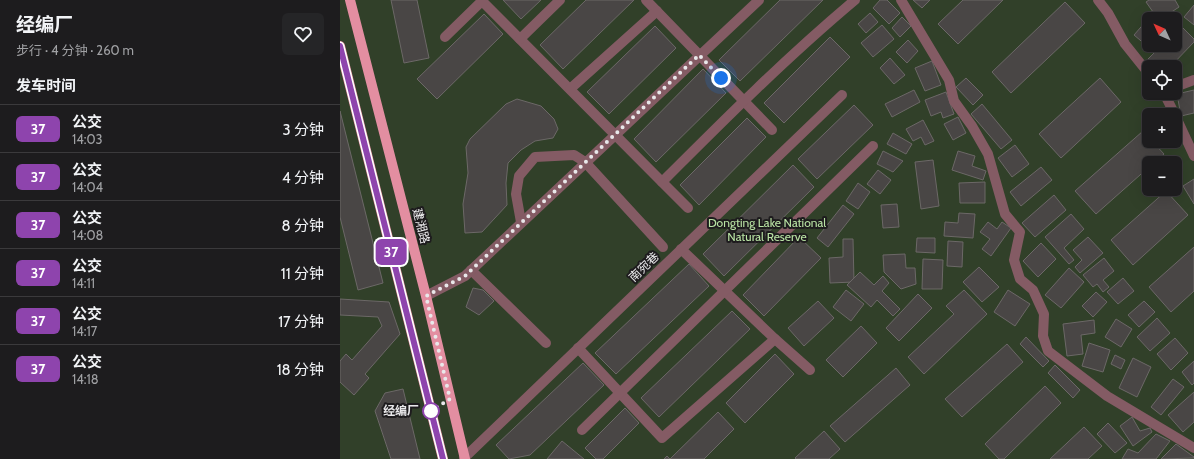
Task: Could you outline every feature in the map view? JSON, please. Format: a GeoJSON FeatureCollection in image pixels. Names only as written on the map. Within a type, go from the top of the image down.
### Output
{"type":"FeatureCollection","features":[{"type":"Feature","properties":{"kind":"main road","name":"建湘路"},"geometry":{"type":"LineString","coordinates":[[350,0],[426,296],[464,458]]}},
{"type":"Feature","properties":{"kind":"main road"},"geometry":{"type":"LineString","coordinates":[[340,46],[443,459]]}},
{"type":"Feature","properties":{"kind":"street"},"geometry":{"type":"LineString","coordinates":[[445,37],[482,0],[688,208]]}},
{"type":"Feature","properties":{"kind":"street"},"geometry":{"type":"LineString","coordinates":[[520,39],[560,0]]}},
{"type":"Feature","properties":{"kind":"street"},"geometry":{"type":"LineString","coordinates":[[646,0],[772,130]]}},
{"type":"Feature","properties":{"kind":"street"},"geometry":{"type":"LineString","coordinates":[[426,296],[465,276],[759,0]]}},
{"type":"Feature","properties":{"kind":"street"},"geometry":{"type":"LineString","coordinates":[[662,182],[743,100],[817,32],[855,0]]}},
{"type":"Feature","properties":{"kind":"street"},"geometry":{"type":"LineString","coordinates":[[901,0],[949,80],[954,101],[972,126],[988,154],[1004,214],[1020,232],[1014,260],[1020,279],[1033,290],[1044,314],[1043,336],[1048,351],[1107,396],[1194,448]]}},
{"type":"Feature","properties":{"kind":"street"},"geometry":{"type":"LineString","coordinates":[[1098,0],[1108,12],[1125,44],[1142,65]]}},
{"type":"Feature","properties":{"kind":"street"},"geometry":{"type":"LineString","coordinates":[[570,89],[657,11]]}},
{"type":"Feature","properties":{"kind":"street"},"geometry":{"type":"LineString","coordinates":[[1182,84],[1194,80]]}},
{"type":"Feature","properties":{"kind":"street","name":"南宛巷"},"geometry":{"type":"LineString","coordinates":[[464,458],[842,95]]}},
{"type":"Feature","properties":{"kind":"street"},"geometry":{"type":"LineString","coordinates":[[1182,130],[1194,156]]}},
{"type":"Feature","properties":{"kind":"street"},"geometry":{"type":"LineString","coordinates":[[582,430],[873,146]]}},
{"type":"Feature","properties":{"kind":"street"},"geometry":{"type":"LineString","coordinates":[[521,222],[516,194],[519,176],[535,157],[574,155],[585,162],[663,247]]}},
{"type":"Feature","properties":{"kind":"street"},"geometry":{"type":"LineString","coordinates":[[681,249],[774,339],[810,370]]}},
{"type":"Feature","properties":{"kind":"street"},"geometry":{"type":"LineString","coordinates":[[471,270],[546,343]]}},
{"type":"Feature","properties":{"kind":"street"},"geometry":{"type":"LineString","coordinates":[[578,348],[662,438],[774,339]]}},
{"type":"Feature","properties":{"kind":"green space","name":"Dongting Lake National Natural Reserve"},"geometry":{"type":"Polygon","coordinates":[[[340,0],[1194,0],[1194,459],[340,459],[340,0]]]}},
{"type":"Feature","properties":{"kind":"building"},"geometry":{"type":"Polygon","coordinates":[[[391,0],[417,0],[429,58],[404,63],[391,0]]]}},
{"type":"Feature","properties":{"kind":"building"},"geometry":{"type":"Polygon","coordinates":[[[503,0],[541,0],[521,19],[503,0]]]}},
{"type":"Feature","properties":{"kind":"building"},"geometry":{"type":"Polygon","coordinates":[[[586,0],[634,0],[563,69],[540,45],[586,0]]]}},
{"type":"Feature","properties":{"kind":"building"},"geometry":{"type":"Polygon","coordinates":[[[780,0],[823,0],[740,81],[719,60],[780,0]]]}},
{"type":"Feature","properties":{"kind":"building"},"geometry":{"type":"Polygon","coordinates":[[[880,0],[887,0],[900,13],[889,24],[873,8],[880,0]]]}},
{"type":"Feature","properties":{"kind":"building"},"geometry":{"type":"Polygon","coordinates":[[[913,0],[930,0],[922,8],[913,0]]]}},
{"type":"Feature","properties":{"kind":"building"},"geometry":{"type":"Polygon","coordinates":[[[963,0],[1003,0],[958,44],[938,24],[963,0]]]}},
{"type":"Feature","properties":{"kind":"building"},"geometry":{"type":"Polygon","coordinates":[[[1149,0],[1175,0],[1179,7],[1172,12],[1153,12],[1146,2],[1149,0]]]}},
{"type":"Feature","properties":{"kind":"building"},"geometry":{"type":"Polygon","coordinates":[[[1065,2],[1085,23],[1011,93],[992,72],[1065,2]]]}},
{"type":"Feature","properties":{"kind":"building"},"geometry":{"type":"Polygon","coordinates":[[[1194,5],[1194,25],[1184,17],[1194,5]]]}},
{"type":"Feature","properties":{"kind":"building"},"geometry":{"type":"Polygon","coordinates":[[[870,13],[878,22],[866,33],[858,24],[870,13]]]}},
{"type":"Feature","properties":{"kind":"building"},"geometry":{"type":"Polygon","coordinates":[[[484,14],[503,34],[437,99],[417,79],[484,14]]]}},
{"type":"Feature","properties":{"kind":"building"},"geometry":{"type":"Polygon","coordinates":[[[902,17],[911,26],[900,37],[892,28],[902,17]]]}},
{"type":"Feature","properties":{"kind":"building"},"geometry":{"type":"Polygon","coordinates":[[[882,25],[894,39],[873,57],[861,43],[882,25]]]}},
{"type":"Feature","properties":{"kind":"building"},"geometry":{"type":"Polygon","coordinates":[[[655,26],[676,48],[609,114],[587,92],[655,26]]]}},
{"type":"Feature","properties":{"kind":"building"},"geometry":{"type":"Polygon","coordinates":[[[1142,26],[1142,42],[1134,35],[1142,26]]]}},
{"type":"Feature","properties":{"kind":"building"},"geometry":{"type":"Polygon","coordinates":[[[1182,27],[1194,39],[1194,42],[1177,60],[1148,59],[1155,52],[1182,52],[1182,27]]]}},
{"type":"Feature","properties":{"kind":"building"},"geometry":{"type":"Polygon","coordinates":[[[830,37],[850,57],[784,123],[764,103],[830,37]]]}},
{"type":"Feature","properties":{"kind":"building"},"geometry":{"type":"Polygon","coordinates":[[[908,40],[918,51],[907,63],[896,52],[908,40]]]}},
{"type":"Feature","properties":{"kind":"building"},"geometry":{"type":"Polygon","coordinates":[[[890,58],[905,75],[894,84],[880,68],[890,58]]]}},
{"type":"Feature","properties":{"kind":"building"},"geometry":{"type":"Polygon","coordinates":[[[932,61],[941,85],[925,91],[915,68],[932,61]]]}},
{"type":"Feature","properties":{"kind":"building"},"geometry":{"type":"Polygon","coordinates":[[[703,69],[726,93],[656,162],[634,139],[703,69]]]}},
{"type":"Feature","properties":{"kind":"building"},"geometry":{"type":"Polygon","coordinates":[[[966,78],[983,95],[973,105],[956,87],[966,78]]]}},
{"type":"Feature","properties":{"kind":"building"},"geometry":{"type":"Polygon","coordinates":[[[1100,78],[1121,102],[1061,158],[1039,134],[1100,78]]]}},
{"type":"Feature","properties":{"kind":"building"},"geometry":{"type":"Polygon","coordinates":[[[914,90],[920,102],[892,117],[885,104],[914,90]]]}},
{"type":"Feature","properties":{"kind":"building"},"geometry":{"type":"Polygon","coordinates":[[[1194,90],[1194,113],[1182,116],[1182,108],[1180,108],[1178,100],[1182,100],[1182,93],[1194,90]]]}},
{"type":"Feature","properties":{"kind":"building"},"geometry":{"type":"Polygon","coordinates":[[[946,92],[954,114],[943,118],[941,112],[931,116],[925,100],[946,92]]]}},
{"type":"Feature","properties":{"kind":"building"},"geometry":{"type":"Polygon","coordinates":[[[517,99],[541,106],[554,119],[558,129],[553,138],[535,141],[521,150],[508,163],[506,183],[507,205],[482,232],[465,233],[463,204],[468,173],[466,147],[470,139],[506,104],[517,99]]]}},
{"type":"Feature","properties":{"kind":"building"},"geometry":{"type":"Polygon","coordinates":[[[982,104],[1012,140],[1001,149],[971,114],[982,104]]]}},
{"type":"Feature","properties":{"kind":"building"},"geometry":{"type":"Polygon","coordinates":[[[854,105],[873,125],[817,179],[798,159],[854,105]]]}},
{"type":"Feature","properties":{"kind":"building"},"geometry":{"type":"Polygon","coordinates":[[[340,111],[383,283],[358,290],[340,217],[340,111]]]}},
{"type":"Feature","properties":{"kind":"building"},"geometry":{"type":"Polygon","coordinates":[[[958,117],[966,133],[953,140],[944,124],[958,117]]]}},
{"type":"Feature","properties":{"kind":"building"},"geometry":{"type":"Polygon","coordinates":[[[747,118],[766,137],[699,205],[680,185],[747,118]]]}},
{"type":"Feature","properties":{"kind":"building"},"geometry":{"type":"Polygon","coordinates":[[[923,120],[934,141],[925,145],[921,137],[913,141],[906,129],[923,120]]]}},
{"type":"Feature","properties":{"kind":"building"},"geometry":{"type":"Polygon","coordinates":[[[1142,132],[1142,148],[1158,148],[1164,154],[1162,156],[1142,156],[1142,173],[1096,214],[1075,191],[1142,132]]]}},
{"type":"Feature","properties":{"kind":"building"},"geometry":{"type":"Polygon","coordinates":[[[893,133],[912,144],[906,154],[887,144],[893,133]]]}},
{"type":"Feature","properties":{"kind":"building"},"geometry":{"type":"Polygon","coordinates":[[[1015,145],[1029,164],[1012,177],[998,158],[1015,145]]]}},
{"type":"Feature","properties":{"kind":"building"},"geometry":{"type":"Polygon","coordinates":[[[883,151],[903,161],[893,172],[877,164],[883,151]]]}},
{"type":"Feature","properties":{"kind":"building"},"geometry":{"type":"Polygon","coordinates":[[[958,151],[975,156],[972,166],[986,171],[983,180],[952,170],[958,151]]]}},
{"type":"Feature","properties":{"kind":"building"},"geometry":{"type":"Polygon","coordinates":[[[933,160],[939,206],[921,209],[915,162],[933,160]]]}},
{"type":"Feature","properties":{"kind":"building"},"geometry":{"type":"Polygon","coordinates":[[[793,165],[814,187],[724,276],[703,254],[793,165]]]}},
{"type":"Feature","properties":{"kind":"building"},"geometry":{"type":"Polygon","coordinates":[[[1041,167],[1052,180],[1021,206],[1010,192],[1041,167]]]}},
{"type":"Feature","properties":{"kind":"building"},"geometry":{"type":"Polygon","coordinates":[[[878,170],[891,180],[880,194],[867,184],[878,170]]]}},
{"type":"Feature","properties":{"kind":"building"},"geometry":{"type":"Polygon","coordinates":[[[1194,179],[1194,204],[1183,186],[1194,179]]]}},
{"type":"Feature","properties":{"kind":"building"},"geometry":{"type":"Polygon","coordinates":[[[985,182],[985,203],[960,203],[959,183],[985,182]]]}},
{"type":"Feature","properties":{"kind":"building"},"geometry":{"type":"Polygon","coordinates":[[[858,183],[870,192],[858,209],[846,201],[858,183]]]}},
{"type":"Feature","properties":{"kind":"building"},"geometry":{"type":"Polygon","coordinates":[[[1054,195],[1066,210],[1035,237],[1022,223],[1054,195]]]}},
{"type":"Feature","properties":{"kind":"building"},"geometry":{"type":"Polygon","coordinates":[[[1160,196],[1171,196],[1188,215],[1133,265],[1111,240],[1160,196]]]}},
{"type":"Feature","properties":{"kind":"building"},"geometry":{"type":"Polygon","coordinates":[[[897,204],[899,227],[883,228],[881,205],[897,204]]]}},
{"type":"Feature","properties":{"kind":"building"},"geometry":{"type":"Polygon","coordinates":[[[843,205],[854,214],[828,247],[817,238],[843,205]]]}},
{"type":"Feature","properties":{"kind":"building"},"geometry":{"type":"Polygon","coordinates":[[[959,213],[975,214],[973,238],[944,236],[945,222],[958,223],[959,213]]]}},
{"type":"Feature","properties":{"kind":"building"},"geometry":{"type":"Polygon","coordinates":[[[1071,214],[1084,229],[1064,248],[1074,260],[1069,264],[1045,237],[1071,214]]]}},
{"type":"Feature","properties":{"kind":"building"},"geometry":{"type":"Polygon","coordinates":[[[988,222],[997,229],[1002,222],[1011,228],[991,256],[982,249],[990,239],[980,232],[988,222]]]}},
{"type":"Feature","properties":{"kind":"building"},"geometry":{"type":"Polygon","coordinates":[[[799,237],[821,258],[764,316],[743,295],[799,237]]]}},
{"type":"Feature","properties":{"kind":"building"},"geometry":{"type":"Polygon","coordinates":[[[1088,237],[1103,253],[1080,273],[1075,267],[1082,260],[1073,250],[1088,237]]]}},
{"type":"Feature","properties":{"kind":"building"},"geometry":{"type":"Polygon","coordinates":[[[917,238],[935,238],[935,253],[916,252],[917,238]]]}},
{"type":"Feature","properties":{"kind":"building"},"geometry":{"type":"Polygon","coordinates":[[[843,239],[853,239],[854,282],[830,283],[829,258],[843,257],[843,239]]]}},
{"type":"Feature","properties":{"kind":"building"},"geometry":{"type":"Polygon","coordinates":[[[948,241],[963,242],[962,267],[947,266],[948,241]]]}},
{"type":"Feature","properties":{"kind":"building"},"geometry":{"type":"Polygon","coordinates":[[[1041,243],[1056,259],[1038,277],[1023,261],[1041,243]]]}},
{"type":"Feature","properties":{"kind":"building"},"geometry":{"type":"Polygon","coordinates":[[[1194,247],[1194,291],[1171,312],[1149,287],[1194,247]]]}},
{"type":"Feature","properties":{"kind":"building"},"geometry":{"type":"Polygon","coordinates":[[[905,254],[906,268],[915,268],[916,284],[901,289],[884,272],[883,255],[905,254]]]}},
{"type":"Feature","properties":{"kind":"building"},"geometry":{"type":"Polygon","coordinates":[[[1104,258],[1114,271],[1103,280],[1109,287],[1103,292],[1097,284],[1093,287],[1083,275],[1104,258]]]}},
{"type":"Feature","properties":{"kind":"building"},"geometry":{"type":"Polygon","coordinates":[[[923,259],[943,260],[942,289],[922,289],[923,259]]]}},
{"type":"Feature","properties":{"kind":"building"},"geometry":{"type":"Polygon","coordinates":[[[689,264],[709,286],[616,374],[595,353],[689,264]]]}},
{"type":"Feature","properties":{"kind":"building"},"geometry":{"type":"Polygon","coordinates":[[[979,267],[999,287],[982,302],[963,282],[979,267]]]}},
{"type":"Feature","properties":{"kind":"building"},"geometry":{"type":"Polygon","coordinates":[[[1069,268],[1084,282],[1061,308],[1045,295],[1069,268]]]}},
{"type":"Feature","properties":{"kind":"building"},"geometry":{"type":"Polygon","coordinates":[[[860,272],[874,285],[883,276],[889,283],[882,291],[900,309],[893,316],[877,300],[871,307],[847,285],[860,272]]]}},
{"type":"Feature","properties":{"kind":"building"},"geometry":{"type":"Polygon","coordinates":[[[1123,278],[1134,291],[1118,304],[1107,292],[1123,278]]]}},
{"type":"Feature","properties":{"kind":"building"},"geometry":{"type":"Polygon","coordinates":[[[473,288],[483,290],[494,301],[479,315],[466,307],[473,288]]]}},
{"type":"Feature","properties":{"kind":"building"},"geometry":{"type":"Polygon","coordinates":[[[846,290],[864,304],[851,321],[833,307],[846,290]]]}},
{"type":"Feature","properties":{"kind":"building"},"geometry":{"type":"Polygon","coordinates":[[[964,290],[987,314],[924,374],[908,357],[954,314],[946,306],[964,290]]]}},
{"type":"Feature","properties":{"kind":"building"},"geometry":{"type":"Polygon","coordinates":[[[1008,290],[1030,304],[1015,326],[994,312],[1008,290]]]}},
{"type":"Feature","properties":{"kind":"building"},"geometry":{"type":"Polygon","coordinates":[[[1096,292],[1107,302],[1093,317],[1082,306],[1096,292]]]}},
{"type":"Feature","properties":{"kind":"building"},"geometry":{"type":"Polygon","coordinates":[[[918,294],[932,308],[899,341],[886,328],[918,294]]]}},
{"type":"Feature","properties":{"kind":"building"},"geometry":{"type":"Polygon","coordinates":[[[340,299],[389,302],[400,334],[365,374],[369,378],[354,395],[340,382],[340,361],[346,354],[352,360],[382,326],[378,317],[340,315],[340,299]]]}},
{"type":"Feature","properties":{"kind":"building"},"geometry":{"type":"Polygon","coordinates":[[[818,301],[834,318],[804,346],[788,328],[818,301]]]}},
{"type":"Feature","properties":{"kind":"building"},"geometry":{"type":"Polygon","coordinates":[[[1144,301],[1155,312],[1139,327],[1128,315],[1144,301]]]}},
{"type":"Feature","properties":{"kind":"building"},"geometry":{"type":"Polygon","coordinates":[[[732,311],[750,329],[659,417],[641,398],[732,311]]]}},
{"type":"Feature","properties":{"kind":"building"},"geometry":{"type":"Polygon","coordinates":[[[1157,318],[1170,333],[1150,351],[1137,337],[1157,318]]]}},
{"type":"Feature","properties":{"kind":"building"},"geometry":{"type":"Polygon","coordinates":[[[1116,319],[1132,329],[1121,347],[1105,337],[1116,319]]]}},
{"type":"Feature","properties":{"kind":"building"},"geometry":{"type":"Polygon","coordinates":[[[1094,320],[1095,333],[1081,335],[1083,354],[1067,356],[1063,324],[1094,320]]]}},
{"type":"Feature","properties":{"kind":"building"},"geometry":{"type":"Polygon","coordinates":[[[861,326],[877,343],[843,377],[826,360],[861,326]]]}},
{"type":"Feature","properties":{"kind":"building"},"geometry":{"type":"Polygon","coordinates":[[[1026,337],[1049,361],[1043,367],[1020,344],[1026,337]]]}},
{"type":"Feature","properties":{"kind":"building"},"geometry":{"type":"Polygon","coordinates":[[[1175,338],[1188,353],[1171,370],[1157,354],[1175,338]]]}},
{"type":"Feature","properties":{"kind":"building"},"geometry":{"type":"Polygon","coordinates":[[[1089,343],[1110,350],[1103,372],[1082,366],[1089,343]]]}},
{"type":"Feature","properties":{"kind":"building"},"geometry":{"type":"Polygon","coordinates":[[[1007,344],[1023,362],[962,417],[945,399],[1007,344]]]}},
{"type":"Feature","properties":{"kind":"building"},"geometry":{"type":"Polygon","coordinates":[[[775,354],[794,374],[745,423],[726,403],[775,354]]]}},
{"type":"Feature","properties":{"kind":"building"},"geometry":{"type":"Polygon","coordinates":[[[1115,355],[1125,360],[1121,369],[1111,364],[1115,355]]]}},
{"type":"Feature","properties":{"kind":"building"},"geometry":{"type":"Polygon","coordinates":[[[1133,358],[1151,367],[1137,397],[1119,388],[1133,358]]]}},
{"type":"Feature","properties":{"kind":"building"},"geometry":{"type":"Polygon","coordinates":[[[1194,361],[1194,383],[1192,385],[1182,372],[1194,361]]]}},
{"type":"Feature","properties":{"kind":"building"},"geometry":{"type":"Polygon","coordinates":[[[583,363],[604,385],[530,455],[509,459],[496,445],[583,363]]]}},
{"type":"Feature","properties":{"kind":"building"},"geometry":{"type":"Polygon","coordinates":[[[1055,365],[1080,390],[1073,398],[1048,373],[1055,365]]]}},
{"type":"Feature","properties":{"kind":"building"},"geometry":{"type":"Polygon","coordinates":[[[896,368],[910,385],[845,442],[830,426],[896,368]]]}},
{"type":"Feature","properties":{"kind":"building"},"geometry":{"type":"Polygon","coordinates":[[[1173,379],[1184,387],[1161,415],[1151,407],[1173,379]]]}},
{"type":"Feature","properties":{"kind":"building"},"geometry":{"type":"Polygon","coordinates":[[[1045,386],[1061,403],[1004,459],[999,459],[985,444],[1045,386]]]}},
{"type":"Feature","properties":{"kind":"building"},"geometry":{"type":"Polygon","coordinates":[[[403,389],[420,459],[391,459],[375,411],[385,393],[403,389]]]}},
{"type":"Feature","properties":{"kind":"building"},"geometry":{"type":"Polygon","coordinates":[[[1194,392],[1194,422],[1183,432],[1168,415],[1194,392]]]}},
{"type":"Feature","properties":{"kind":"building"},"geometry":{"type":"Polygon","coordinates":[[[625,408],[639,423],[603,459],[596,459],[585,448],[625,408]]]}},
{"type":"Feature","properties":{"kind":"building"},"geometry":{"type":"Polygon","coordinates":[[[718,412],[734,429],[704,459],[670,459],[718,412]]]}},
{"type":"Feature","properties":{"kind":"building"},"geometry":{"type":"Polygon","coordinates":[[[1132,417],[1140,431],[1150,428],[1152,432],[1133,446],[1120,426],[1132,417]]]}},
{"type":"Feature","properties":{"kind":"building"},"geometry":{"type":"Polygon","coordinates":[[[1108,423],[1127,443],[1115,453],[1097,434],[1108,423]]]}},
{"type":"Feature","properties":{"kind":"building"},"geometry":{"type":"Polygon","coordinates":[[[1084,427],[1102,446],[1088,459],[1050,459],[1084,427]]]}},
{"type":"Feature","properties":{"kind":"building"},"geometry":{"type":"Polygon","coordinates":[[[824,431],[840,449],[829,459],[795,458],[824,431]]]}},
{"type":"Feature","properties":{"kind":"building"},"geometry":{"type":"Polygon","coordinates":[[[1156,434],[1170,441],[1156,459],[1122,459],[1128,449],[1138,453],[1156,434]]]}},
{"type":"Feature","properties":{"kind":"building"},"geometry":{"type":"Polygon","coordinates":[[[562,441],[584,459],[547,459],[562,441]]]}},
{"type":"Feature","properties":{"kind":"building"},"geometry":{"type":"Polygon","coordinates":[[[1176,444],[1194,457],[1194,458],[1161,459],[1176,444]]]}},
{"type":"Feature","properties":{"kind":"bus line","name":"37"},"geometry":{"type":"LineString","coordinates":[[340,46],[443,459]]}},
{"type":"Feature","properties":{"kind":"place","name":"经编厂"},"geometry":{"type":"Point","coordinates":[431,411]}},
{"type":"Feature","properties":{"kind":"route"},"geometry":{"type":"LineString","coordinates":[[431,411],[450,399],[426,296],[465,276],[699,55],[721,78]]}}]}
